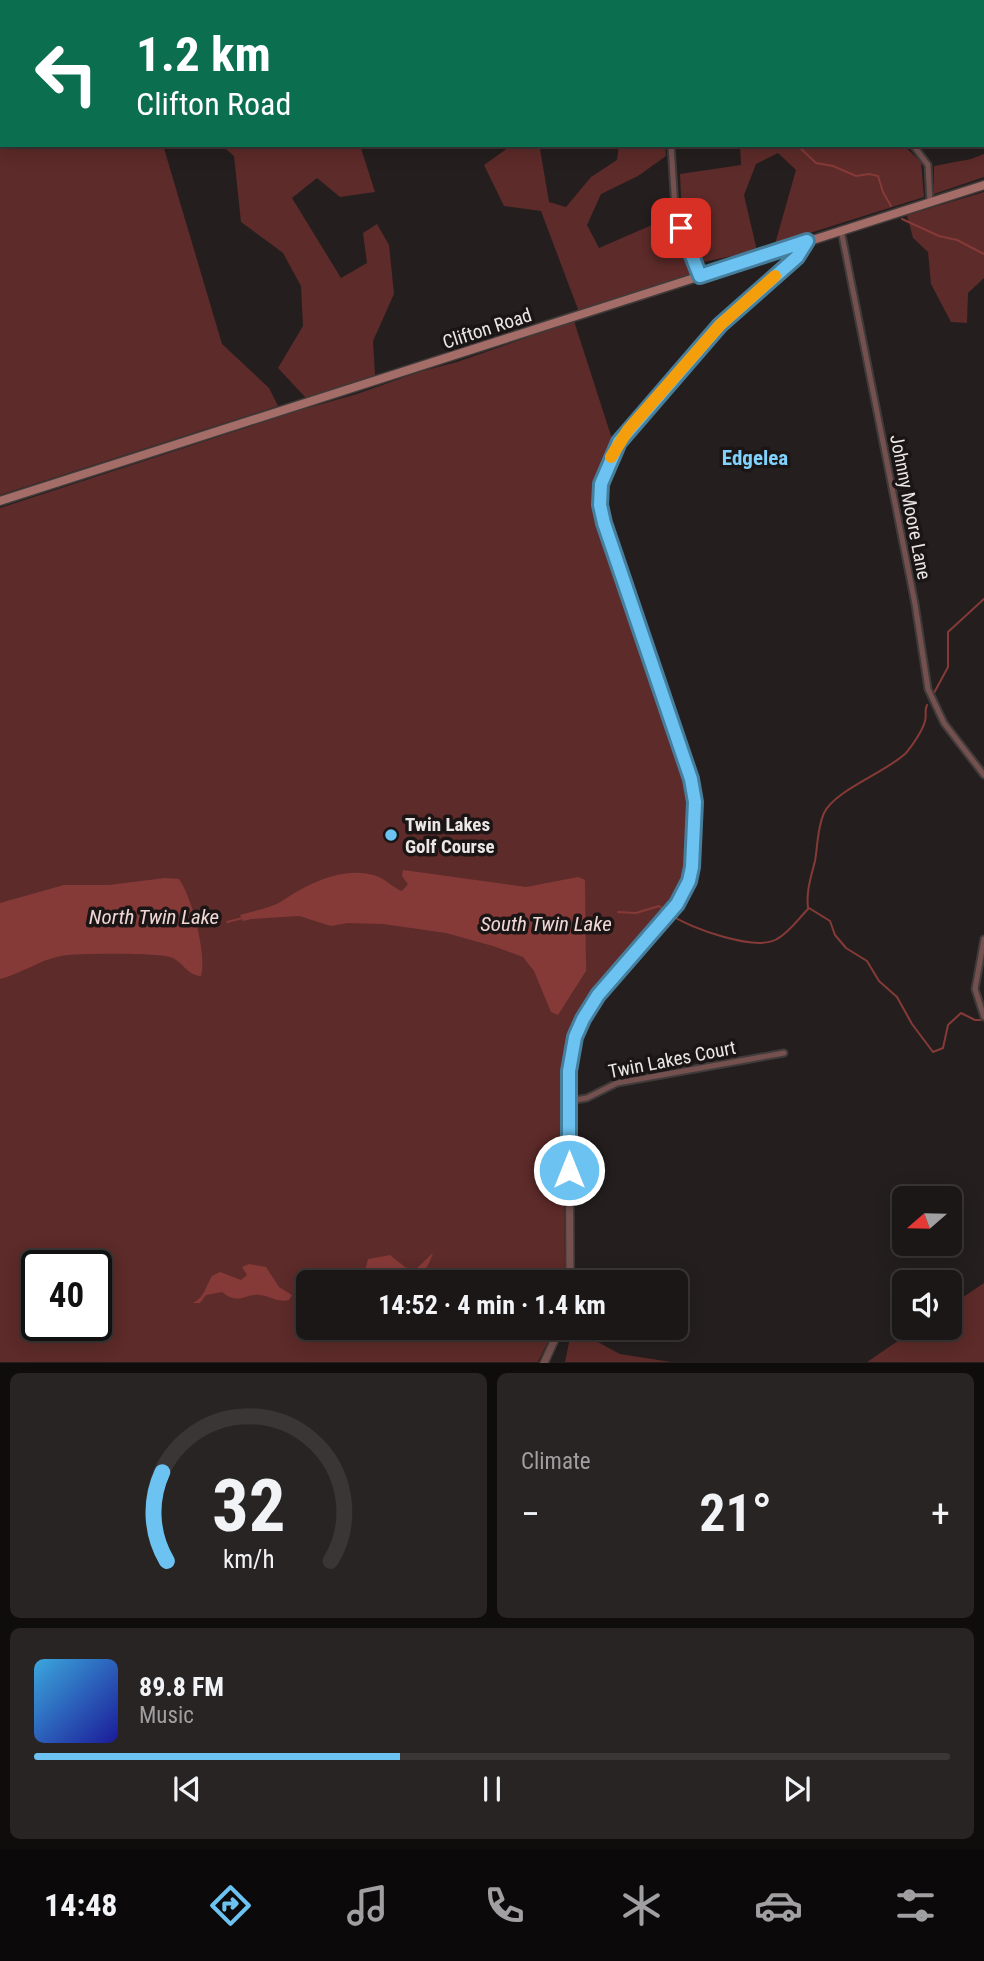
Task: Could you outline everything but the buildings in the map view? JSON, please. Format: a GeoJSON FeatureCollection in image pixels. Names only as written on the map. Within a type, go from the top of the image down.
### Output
{"type":"FeatureCollection","features":[{"type":"Feature","properties":{"kind":"main road","name":"Clifton Road"},"geometry":{"type":"LineString","coordinates":[[0,501],[984,185]]}},
{"type":"Feature","properties":{"kind":"street"},"geometry":{"type":"LineString","coordinates":[[671,147],[675,208],[700,276]]}},
{"type":"Feature","properties":{"kind":"street"},"geometry":{"type":"LineString","coordinates":[[915,147],[928,165],[930,202]]}},
{"type":"Feature","properties":{"kind":"street","name":"Johnny Moore Lane"},"geometry":{"type":"LineString","coordinates":[[841,230],[915,604],[928,689],[944,723],[984,775]]}},
{"type":"Feature","properties":{"kind":"street"},"geometry":{"type":"LineString","coordinates":[[570,1270],[570,1057],[583,1019],[611,978],[673,908],[691,874],[694,792],[604,523],[600,505],[601,484],[612,454],[628,430],[720,325],[797,257],[807,241]]}},
{"type":"Feature","properties":{"kind":"street"},"geometry":{"type":"LineString","coordinates":[[984,939],[975,989],[984,1017]]}},
{"type":"Feature","properties":{"kind":"street","name":"Twin Lakes Court"},"geometry":{"type":"LineString","coordinates":[[569,1101],[587,1098],[617,1083],[784,1053]]}},
{"type":"Feature","properties":{"kind":"street"},"geometry":{"type":"LineString","coordinates":[[544,1363],[555,1340]]}},
{"type":"Feature","properties":{"kind":"shaded area"},"geometry":{"type":"Polygon","coordinates":[[[0,147],[164,147],[222,344],[269,388],[278,406],[0,495],[0,147]]]}},
{"type":"Feature","properties":{"kind":"shaded area"},"geometry":{"type":"Polygon","coordinates":[[[223,147],[361,147],[375,192],[340,197],[317,178],[292,198],[341,278],[367,263],[363,233],[377,224],[389,245],[394,294],[373,341],[375,375],[306,398],[278,368],[303,326],[301,286],[283,253],[241,222],[234,156],[223,147]]]}},
{"type":"Feature","properties":{"kind":"shaded area"},"geometry":{"type":"Polygon","coordinates":[[[509,147],[542,147],[540,149],[549,202],[566,207],[591,177],[617,160],[619,147],[665,147],[666,156],[638,176],[601,194],[587,225],[599,248],[652,225],[677,231],[690,274],[579,312],[541,211],[504,206],[484,165],[509,147]]]}},
{"type":"Feature","properties":{"kind":"shaded area"},"geometry":{"type":"Polygon","coordinates":[[[740,147],[905,147],[921,162],[924,197],[775,244],[796,170],[778,153],[756,164],[744,195],[757,251],[703,262],[682,219],[680,174],[741,165],[740,147]]]}},
{"type":"Feature","properties":{"kind":"shaded area"},"geometry":{"type":"Polygon","coordinates":[[[984,154],[984,177],[934,194],[934,166],[984,154]]]}},
{"type":"Feature","properties":{"kind":"shaded area"},"geometry":{"type":"Polygon","coordinates":[[[984,192],[984,278],[968,293],[967,323],[951,322],[931,284],[928,252],[913,238],[907,215],[984,192]]]}},
{"type":"Feature","properties":{"kind":"shaded area","name":"Twin Lakes Golf Course"},"geometry":{"type":"Polygon","coordinates":[[[574,321],[613,442],[603,462],[598,483],[596,504],[599,526],[687,784],[690,810],[686,867],[682,883],[674,897],[594,989],[573,1027],[564,1074],[565,1270],[296,1270],[296,1340],[549,1340],[538,1362],[0,1362],[0,508],[457,362],[574,321]]]}},
{"type":"Feature","properties":{"kind":"shaded area"},"geometry":{"type":"Polygon","coordinates":[[[984,1283],[984,1362],[867,1362],[899,1340],[962,1340],[962,1298],[984,1283]]]}},
{"type":"Feature","properties":{"kind":"shaded area"},"geometry":{"type":"Polygon","coordinates":[[[570,1340],[594,1340],[620,1354],[671,1362],[565,1362],[570,1340]]]}},
{"type":"Feature","properties":{"kind":"water","name":"South Twin Lake"},"geometry":{"type":"Polygon","coordinates":[[[403,870],[526,887],[578,877],[585,880],[586,971],[558,1015],[551,1012],[534,971],[523,957],[493,946],[446,933],[383,924],[347,923],[331,926],[299,916],[243,921],[240,915],[273,906],[316,882],[341,874],[379,877],[402,891],[408,884],[402,876],[403,870]]]}},
{"type":"Feature","properties":{"kind":"water","name":"North Twin Lake"},"geometry":{"type":"Polygon","coordinates":[[[165,878],[179,879],[189,899],[200,941],[201,976],[192,973],[170,957],[98,954],[53,958],[0,979],[0,903],[64,885],[109,885],[165,878]]]}},
{"type":"Feature","properties":{"kind":"water"},"geometry":{"type":"Polygon","coordinates":[[[433,1253],[425,1270],[412,1270],[433,1253]]]}},
{"type":"Feature","properties":{"kind":"water"},"geometry":{"type":"Polygon","coordinates":[[[390,1255],[409,1270],[365,1270],[368,1259],[390,1255]]]}},
{"type":"Feature","properties":{"kind":"water"},"geometry":{"type":"Polygon","coordinates":[[[249,1264],[266,1267],[279,1287],[292,1295],[289,1300],[281,1301],[260,1295],[238,1299],[222,1292],[206,1295],[200,1303],[193,1303],[202,1295],[212,1276],[220,1272],[241,1280],[247,1275],[242,1267],[249,1264]]]}},
{"type":"Feature","properties":{"kind":"waterway"},"geometry":{"type":"LineString","coordinates":[[799,147],[816,163],[833,166],[856,176],[878,176],[891,206]]}},
{"type":"Feature","properties":{"kind":"waterway"},"geometry":{"type":"LineString","coordinates":[[902,219],[939,236],[957,240],[984,254]]}},
{"type":"Feature","properties":{"kind":"waterway"},"geometry":{"type":"LineString","coordinates":[[934,693],[948,667],[948,632],[984,599]]}},
{"type":"Feature","properties":{"kind":"waterway"},"geometry":{"type":"LineString","coordinates":[[808,908],[808,890],[824,813],[838,797],[906,753],[924,725],[927,705]]}},
{"type":"Feature","properties":{"kind":"waterway"},"geometry":{"type":"LineString","coordinates":[[618,912],[636,913],[659,906],[667,912]]}},
{"type":"Feature","properties":{"kind":"waterway"},"geometry":{"type":"LineString","coordinates":[[671,915],[723,937],[754,943],[777,939],[809,908],[830,921],[835,935],[846,948],[867,961],[879,981],[897,997],[912,1024],[933,1052],[943,1048],[948,1025],[961,1013],[981,1020]]}},
{"type":"Feature","properties":{"kind":"waterway"},"geometry":{"type":"LineString","coordinates":[[227,922],[243,918]]}},
{"type":"Feature","properties":{"kind":"slow traffic"},"geometry":{"type":"LineString","coordinates":[[611,457],[628,430],[704,342],[741,304],[775,276]]}},
{"type":"Feature","properties":{"kind":"place","name":"Twin Lakes Golf Course"},"geometry":{"type":"Point","coordinates":[391,835]}},
{"type":"Feature","properties":{"kind":"district","name":"Edgelea"},"geometry":{"type":"Point","coordinates":[755,458]}},
{"type":"Feature","properties":{"kind":"route"},"geometry":{"type":"LineString","coordinates":[[569,1170],[569,1071],[575,1037],[589,1007],[611,978],[677,904],[689,881],[692,867],[695,802],[691,779],[601,514],[601,484],[612,454],[628,430],[720,325],[797,257],[807,241],[700,276],[681,228]]}}]}
